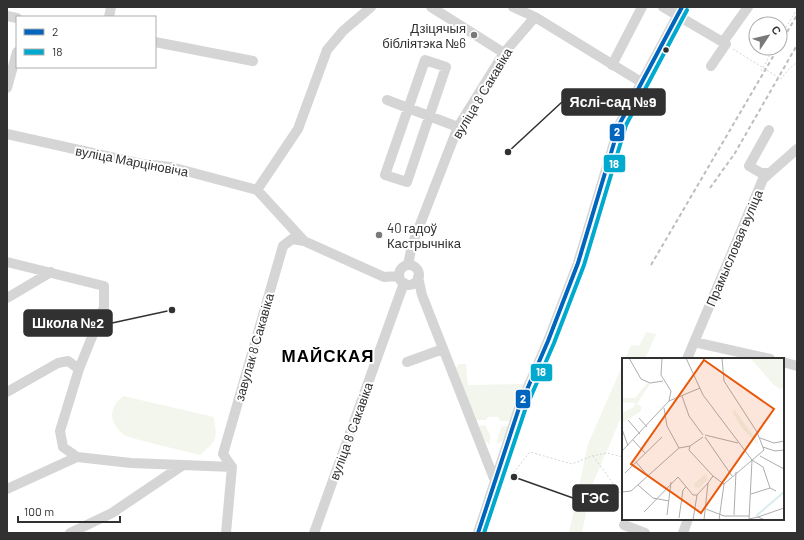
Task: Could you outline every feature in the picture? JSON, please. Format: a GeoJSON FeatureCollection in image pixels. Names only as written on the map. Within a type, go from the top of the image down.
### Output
{"type":"FeatureCollection","features":[{"type":"Feature","properties":{"kind":"street"},"geometry":{"type":"LineString","coordinates":[[371,7],[343,31],[327,50],[298,129],[257,190],[304,241],[384,277],[413,284],[418,277]]}},
{"type":"Feature","properties":{"kind":"street"},"geometry":{"type":"LineString","coordinates":[[431,7],[504,53]]}},
{"type":"Feature","properties":{"kind":"street"},"geometry":{"type":"LineString","coordinates":[[513,7],[535,17],[641,82]]}},
{"type":"Feature","properties":{"kind":"street"},"geometry":{"type":"LineString","coordinates":[[612,65],[642,7]]}},
{"type":"Feature","properties":{"kind":"street"},"geometry":{"type":"LineString","coordinates":[[663,7],[680,11],[725,43]]}},
{"type":"Feature","properties":{"kind":"street"},"geometry":{"type":"LineString","coordinates":[[711,66],[748,7]]}},
{"type":"Feature","properties":{"kind":"street"},"geometry":{"type":"LineString","coordinates":[[478,533],[519,408],[548,341],[578,263],[620,123],[680,11]]}},
{"type":"Feature","properties":{"kind":"street","name":"вуліца 8 Сакавіка"},"geometry":{"type":"LineString","coordinates":[[408,265],[412,245],[458,127],[504,53],[535,17]]}},
{"type":"Feature","properties":{"kind":"street"},"geometry":{"type":"LineString","coordinates":[[156,42],[253,61]]}},
{"type":"Feature","properties":{"kind":"street"},"geometry":{"type":"LineString","coordinates":[[7,88],[16,56]]}},
{"type":"Feature","properties":{"kind":"street"},"geometry":{"type":"LineString","coordinates":[[425,60],[446,67],[429,116],[406,182],[385,175],[425,60]]}},
{"type":"Feature","properties":{"kind":"street"},"geometry":{"type":"LineString","coordinates":[[387,100],[458,127]]}},
{"type":"Feature","properties":{"kind":"street"},"geometry":{"type":"LineString","coordinates":[[769,130],[749,166],[761,173],[770,174]]}},
{"type":"Feature","properties":{"kind":"street","name":"вуліца Марціновіча"},"geometry":{"type":"LineString","coordinates":[[7,134],[142,164],[171,167],[257,190]]}},
{"type":"Feature","properties":{"kind":"street","name":"Прамысловая вуліца"},"geometry":{"type":"LineString","coordinates":[[688,358],[763,179],[797,149]]}},
{"type":"Feature","properties":{"kind":"street","name":"завулак 8 Сакавіка"},"geometry":{"type":"LineString","coordinates":[[232,467],[223,454],[283,246],[292,239],[304,241]]}},
{"type":"Feature","properties":{"kind":"street"},"geometry":{"type":"LineString","coordinates":[[7,262],[104,286],[104,307],[79,369],[60,431],[63,447],[77,456],[131,463],[232,467],[226,533]]}},
{"type":"Feature","properties":{"kind":"street"},"geometry":{"type":"LineString","coordinates":[[422,295],[403,281],[400,270],[408,265],[416,268],[422,295],[494,481]]}},
{"type":"Feature","properties":{"kind":"street"},"geometry":{"type":"LineString","coordinates":[[7,298],[51,272]]}},
{"type":"Feature","properties":{"kind":"street","name":"вуліца 8 Сакавіка"},"geometry":{"type":"LineString","coordinates":[[314,533],[403,281]]}},
{"type":"Feature","properties":{"kind":"street"},"geometry":{"type":"LineString","coordinates":[[694,342],[766,358]]}},
{"type":"Feature","properties":{"kind":"street"},"geometry":{"type":"LineString","coordinates":[[407,362],[443,348]]}},
{"type":"Feature","properties":{"kind":"street"},"geometry":{"type":"LineString","coordinates":[[7,392],[58,363],[68,361],[79,369]]}},
{"type":"Feature","properties":{"kind":"street"},"geometry":{"type":"LineString","coordinates":[[784,362],[797,366]]}},
{"type":"Feature","properties":{"kind":"street"},"geometry":{"type":"LineString","coordinates":[[7,490],[77,456]]}},
{"type":"Feature","properties":{"kind":"street"},"geometry":{"type":"LineString","coordinates":[[70,533],[112,513],[183,465]]}},
{"type":"Feature","properties":{"kind":"street"},"geometry":{"type":"LineString","coordinates":[[683,533],[688,520]]}},
{"type":"Feature","properties":{"kind":"street"},"geometry":{"type":"LineString","coordinates":[[624,526],[645,533]]}},
{"type":"Feature","properties":{"kind":"path"},"geometry":{"type":"LineString","coordinates":[[788,24],[797,9]]}},
{"type":"Feature","properties":{"kind":"path"},"geometry":{"type":"LineString","coordinates":[[725,43],[782,78],[797,62]]}},
{"type":"Feature","properties":{"kind":"path"},"geometry":{"type":"LineString","coordinates":[[761,71],[769,56]]}},
{"type":"Feature","properties":{"kind":"path"},"geometry":{"type":"LineString","coordinates":[[511,476],[530,452],[572,464],[592,456],[607,453],[622,457]]}},
{"type":"Feature","properties":{"kind":"path"},"geometry":{"type":"LineString","coordinates":[[592,456],[622,496]]}},
{"type":"Feature","properties":{"kind":"shaded area"},"geometry":{"type":"Polygon","coordinates":[[[646,332],[656,334],[645,358],[625,358],[631,345],[639,346],[646,332]]]}},
{"type":"Feature","properties":{"kind":"shaded area"},"geometry":{"type":"Polygon","coordinates":[[[458,364],[466,364],[468,385],[527,384],[511,421],[500,421],[498,417],[488,417],[486,420],[475,420],[455,370],[458,364]]]}},
{"type":"Feature","properties":{"kind":"shaded area"},"geometry":{"type":"Polygon","coordinates":[[[622,366],[622,415],[591,488],[582,533],[569,533],[588,444],[622,366]]]}},
{"type":"Feature","properties":{"kind":"shaded area"},"geometry":{"type":"Polygon","coordinates":[[[123,396],[214,417],[216,430],[215,439],[200,455],[147,442],[123,434],[115,425],[112,415],[115,405],[123,396]]]}},
{"type":"Feature","properties":{"kind":"shaded area"},"geometry":{"type":"Polygon","coordinates":[[[485,425],[490,435],[490,444],[485,442],[478,426],[485,425]]]}},
{"type":"Feature","properties":{"kind":"shaded area"},"geometry":{"type":"Polygon","coordinates":[[[502,426],[510,426],[505,439],[497,444],[498,436],[502,426]]]}},
{"type":"Feature","properties":{"kind":"railway"},"geometry":{"type":"LineString","coordinates":[[788,30],[797,15]]}},
{"type":"Feature","properties":{"kind":"railway"},"geometry":{"type":"LineString","coordinates":[[710,188],[735,153],[797,45]]}},
{"type":"Feature","properties":{"kind":"railway"},"geometry":{"type":"LineString","coordinates":[[651,265],[773,56]]}},
{"type":"Feature","properties":{"kind":"transit line","name":"2"},"geometry":{"type":"LineString","coordinates":[[478,533],[519,408],[548,341],[578,263],[620,123],[682,7]]}},
{"type":"Feature","properties":{"kind":"transit line","name":"18"},"geometry":{"type":"LineString","coordinates":[[484,533],[525,410],[554,343],[584,265],[626,125],[687,10]]}},
{"type":"Feature","properties":{"kind":"place","name":"Дзіцячыя бібліятэка №6"},"geometry":{"type":"Point","coordinates":[474,35]}},
{"type":"Feature","properties":{"kind":"place","name":"Яслі-сад №9"},"geometry":{"type":"Point","coordinates":[508,152]}},
{"type":"Feature","properties":{"kind":"place","name":"40 гадоў Кастрычніка"},"geometry":{"type":"Point","coordinates":[379,235]}},
{"type":"Feature","properties":{"kind":"place","name":"Школа №2"},"geometry":{"type":"Point","coordinates":[172,310]}},
{"type":"Feature","properties":{"kind":"place","name":"ГЭС"},"geometry":{"type":"Point","coordinates":[514,477]}},
{"type":"Feature","properties":{"kind":"district","name":"МАЙСКАЯ"},"geometry":{"type":"Point","coordinates":[328,356]}}]}
